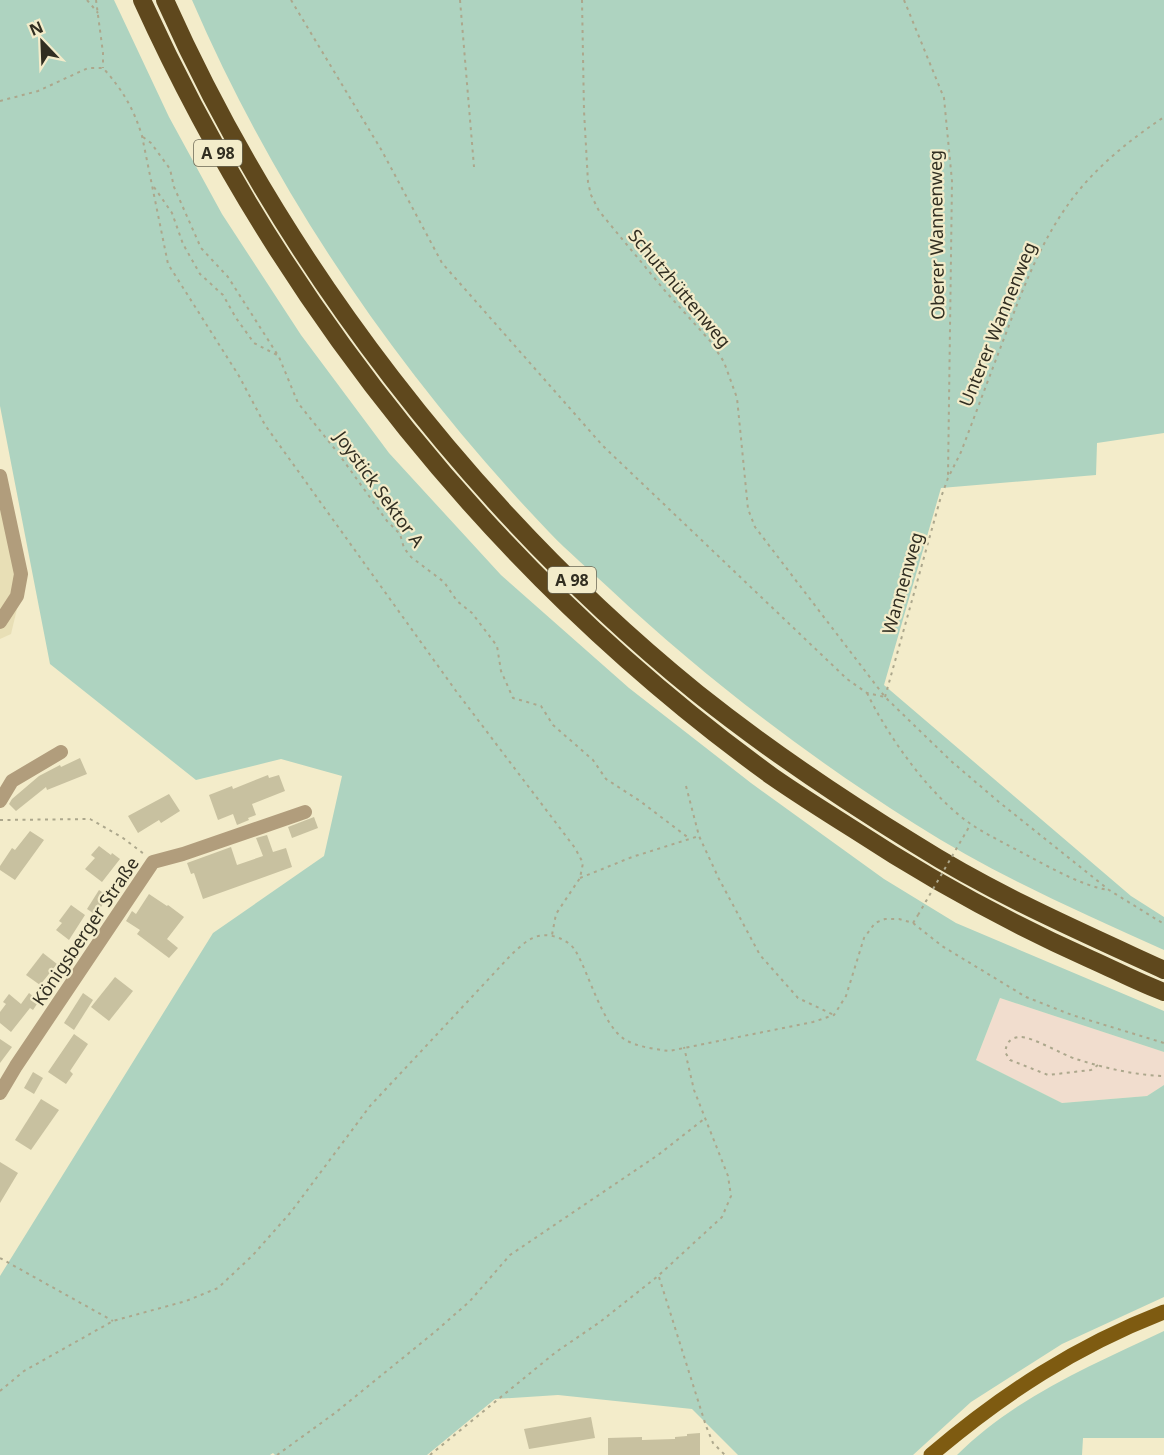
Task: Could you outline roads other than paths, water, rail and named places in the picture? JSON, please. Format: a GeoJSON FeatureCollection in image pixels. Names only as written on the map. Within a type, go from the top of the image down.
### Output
{"type":"FeatureCollection","features":[{"type":"Feature","properties":{"kind":"highway","name":"A 98"},"geometry":{"type":"LineString","coordinates":[[142,0],[221,159],[262,228],[308,298],[384,402],[448,478],[510,548],[584,620],[679,704],[774,778],[906,864],[1023,929],[1164,992]]}},
{"type":"Feature","properties":{"kind":"highway","name":"A 98"},"geometry":{"type":"LineString","coordinates":[[165,0],[182,38],[239,147],[327,290],[403,393],[500,507],[600,608],[697,693],[786,760],[916,846],[1030,909],[1164,970]]}},
{"type":"Feature","properties":{"kind":"main road"},"geometry":{"type":"LineString","coordinates":[[931,1455],[965,1426],[1027,1381],[1103,1338],[1164,1312]]}},
{"type":"Feature","properties":{"kind":"street"},"geometry":{"type":"LineString","coordinates":[[0,476],[21,574],[17,596],[0,622]]}},
{"type":"Feature","properties":{"kind":"street"},"geometry":{"type":"LineString","coordinates":[[0,801],[12,781],[61,752]]}},
{"type":"Feature","properties":{"kind":"street","name":"Königsberger Straße"},"geometry":{"type":"LineString","coordinates":[[0,1093],[15,1066],[153,862],[305,812]]}}]}
